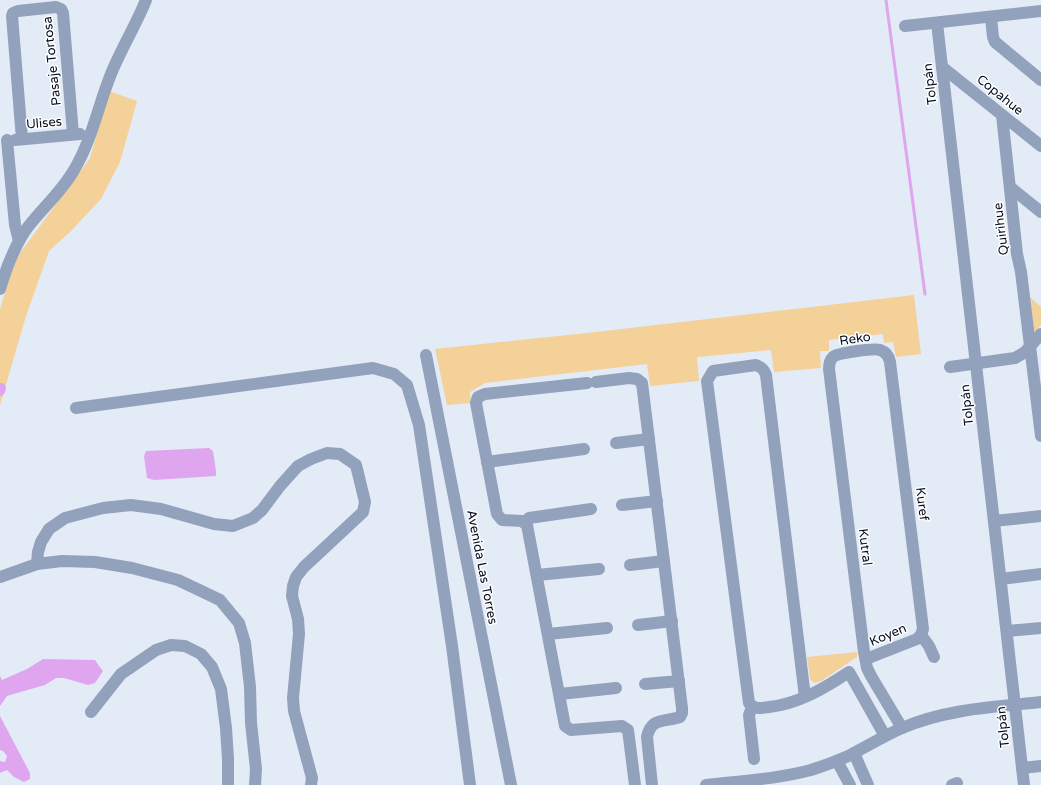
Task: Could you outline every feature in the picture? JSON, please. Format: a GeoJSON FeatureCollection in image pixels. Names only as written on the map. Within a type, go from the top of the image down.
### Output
{"type":"FeatureCollection","features":[{"type":"Feature","properties":{"kind":"street"},"geometry":{"type":"LineString","coordinates":[[0,290],[7,267],[19,241],[68,180],[81,158],[111,74],[146,0]]}},
{"type":"Feature","properties":{"kind":"street","name":"Pasaje Tortosa"},"geometry":{"type":"LineString","coordinates":[[22,139],[12,18],[13,13],[18,11],[56,7],[63,11],[73,134]]}},
{"type":"Feature","properties":{"kind":"street"},"geometry":{"type":"LineString","coordinates":[[905,26],[1041,11]]}},
{"type":"Feature","properties":{"kind":"street"},"geometry":{"type":"LineString","coordinates":[[991,17],[992,34],[995,42],[1041,80]]}},
{"type":"Feature","properties":{"kind":"street","name":"Tolpán"},"geometry":{"type":"LineString","coordinates":[[937,23],[1024,785]]}},
{"type":"Feature","properties":{"kind":"street","name":"Copahue"},"geometry":{"type":"LineString","coordinates":[[942,67],[1041,146]]}},
{"type":"Feature","properties":{"kind":"street","name":"Quirihue"},"geometry":{"type":"LineString","coordinates":[[1002,114],[1017,254],[1021,272],[1030,347],[1038,390],[1041,436]]}},
{"type":"Feature","properties":{"kind":"street","name":"Ulises"},"geometry":{"type":"LineString","coordinates":[[4,141],[91,132]]}},
{"type":"Feature","properties":{"kind":"street"},"geometry":{"type":"LineString","coordinates":[[4,141],[15,225],[19,241]]}},
{"type":"Feature","properties":{"kind":"street"},"geometry":{"type":"LineString","coordinates":[[1010,187],[1041,212]]}},
{"type":"Feature","properties":{"kind":"street"},"geometry":{"type":"LineString","coordinates":[[950,367],[1015,358],[1030,347],[1041,334]]}},
{"type":"Feature","properties":{"kind":"street","name":"Reko"},"geometry":{"type":"LineString","coordinates":[[831,360],[836,355],[840,354],[874,350],[881,350],[885,352]]}},
{"type":"Feature","properties":{"kind":"street","name":"Kuref"},"geometry":{"type":"LineString","coordinates":[[885,352],[890,362],[923,626],[921,635]]}},
{"type":"Feature","properties":{"kind":"street","name":"Avenida Las Torres"},"geometry":{"type":"LineString","coordinates":[[426,355],[511,785]]}},
{"type":"Feature","properties":{"kind":"street","name":"Kutral"},"geometry":{"type":"LineString","coordinates":[[831,360],[829,363],[829,369],[861,631],[867,668],[902,728]]}},
{"type":"Feature","properties":{"kind":"street"},"geometry":{"type":"LineString","coordinates":[[805,697],[766,375],[761,367],[756,365],[713,371],[707,381],[747,698],[749,703],[756,709],[781,706],[805,697],[849,672],[885,736]]}},
{"type":"Feature","properties":{"kind":"street"},"geometry":{"type":"LineString","coordinates":[[76,408],[373,368],[394,374],[407,384],[419,425],[451,638],[470,785]]}},
{"type":"Feature","properties":{"kind":"street"},"geometry":{"type":"LineString","coordinates":[[635,785],[628,730],[622,726],[571,730],[566,726],[527,525],[522,521],[502,520],[497,514],[476,403],[478,397],[485,394],[629,378],[642,383],[682,708],[680,717],[660,721],[650,727],[648,732],[647,737],[652,785]]}},
{"type":"Feature","properties":{"kind":"street"},"geometry":{"type":"LineString","coordinates":[[616,443],[649,439]]}},
{"type":"Feature","properties":{"kind":"street"},"geometry":{"type":"LineString","coordinates":[[487,462],[584,449]]}},
{"type":"Feature","properties":{"kind":"street"},"geometry":{"type":"LineString","coordinates":[[36,564],[41,542],[49,529],[65,518],[103,508],[131,505],[161,509],[214,524],[233,526],[253,518],[262,510],[280,486],[298,466],[311,459],[327,453],[340,454],[356,465],[365,502],[363,512],[304,567],[296,577],[292,586],[292,596],[298,619],[299,634],[293,698],[294,711],[312,778],[311,785]]}},
{"type":"Feature","properties":{"kind":"street"},"geometry":{"type":"LineString","coordinates":[[622,505],[657,501]]}},
{"type":"Feature","properties":{"kind":"street"},"geometry":{"type":"LineString","coordinates":[[524,523],[529,518],[591,509]]}},
{"type":"Feature","properties":{"kind":"street"},"geometry":{"type":"LineString","coordinates":[[994,521],[1041,516]]}},
{"type":"Feature","properties":{"kind":"street"},"geometry":{"type":"LineString","coordinates":[[0,577],[36,564],[62,561],[96,562],[132,568],[178,580],[220,600],[239,623],[245,643],[256,769],[255,785]]}},
{"type":"Feature","properties":{"kind":"street"},"geometry":{"type":"LineString","coordinates":[[630,565],[664,561]]}},
{"type":"Feature","properties":{"kind":"street"},"geometry":{"type":"LineString","coordinates":[[537,575],[599,569]]}},
{"type":"Feature","properties":{"kind":"street"},"geometry":{"type":"LineString","coordinates":[[1001,579],[1041,574]]}},
{"type":"Feature","properties":{"kind":"street"},"geometry":{"type":"LineString","coordinates":[[638,625],[672,621]]}},
{"type":"Feature","properties":{"kind":"street"},"geometry":{"type":"LineString","coordinates":[[548,634],[607,628]]}},
{"type":"Feature","properties":{"kind":"street"},"geometry":{"type":"LineString","coordinates":[[1007,632],[1041,628]]}},
{"type":"Feature","properties":{"kind":"street"},"geometry":{"type":"LineString","coordinates":[[921,635],[929,646],[934,657]]}},
{"type":"Feature","properties":{"kind":"street","name":"Koyen"},"geometry":{"type":"LineString","coordinates":[[866,660],[914,640],[921,635]]}},
{"type":"Feature","properties":{"kind":"street"},"geometry":{"type":"LineString","coordinates":[[91,712],[121,674],[156,650],[171,645],[185,646],[202,654],[212,666],[220,689],[227,736],[228,785]]}},
{"type":"Feature","properties":{"kind":"street"},"geometry":{"type":"LineString","coordinates":[[645,684],[679,681]]}},
{"type":"Feature","properties":{"kind":"street"},"geometry":{"type":"LineString","coordinates":[[560,694],[616,688]]}},
{"type":"Feature","properties":{"kind":"street"},"geometry":{"type":"LineString","coordinates":[[706,785],[811,770],[854,754],[902,728],[949,713],[1041,702]]}},
{"type":"Feature","properties":{"kind":"street"},"geometry":{"type":"LineString","coordinates":[[752,707],[749,715],[754,759]]}},
{"type":"Feature","properties":{"kind":"street"},"geometry":{"type":"LineString","coordinates":[[854,754],[868,785]]}},
{"type":"Feature","properties":{"kind":"street"},"geometry":{"type":"LineString","coordinates":[[837,761],[850,785]]}},
{"type":"Feature","properties":{"kind":"street"},"geometry":{"type":"LineString","coordinates":[[1022,768],[1041,766]]}},
{"type":"Feature","properties":{"kind":"shaded area"},"geometry":{"type":"Polygon","coordinates":[[[109,91],[137,101],[120,162],[101,199],[70,232],[49,251],[26,316],[0,405],[0,309],[10,274],[20,253],[90,158],[109,91]]]}},
{"type":"Feature","properties":{"kind":"shaded area"},"geometry":{"type":"Polygon","coordinates":[[[914,295],[921,354],[896,357],[893,342],[884,343],[883,334],[829,340],[829,351],[820,351],[821,368],[774,372],[771,350],[697,357],[699,381],[650,386],[647,364],[485,383],[470,392],[471,403],[447,405],[435,349],[587,333],[914,295]]]}},
{"type":"Feature","properties":{"kind":"shaded area"},"geometry":{"type":"Polygon","coordinates":[[[1030,297],[1041,307],[1041,325],[1034,333],[1030,297]]]}},
{"type":"Feature","properties":{"kind":"shaded area"},"geometry":{"type":"Polygon","coordinates":[[[209,448],[213,451],[216,476],[154,480],[147,478],[144,456],[146,451],[209,448]]]}},
{"type":"Feature","properties":{"kind":"shaded area"},"geometry":{"type":"Polygon","coordinates":[[[857,652],[857,657],[821,681],[814,683],[810,679],[807,657],[857,652]]]}},
{"type":"Feature","properties":{"kind":"shaded area"},"geometry":{"type":"Polygon","coordinates":[[[43,659],[95,660],[103,671],[95,683],[88,685],[64,678],[56,678],[45,685],[7,696],[0,706],[0,676],[2,680],[27,669],[43,659]]]}},
{"type":"Feature","properties":{"kind":"shaded area"},"geometry":{"type":"Polygon","coordinates":[[[0,716],[30,773],[30,779],[24,782],[14,777],[7,770],[0,773],[0,761],[5,762],[7,756],[0,750],[0,716]]]}},
{"type":"Feature","properties":{"kind":"waterway"},"geometry":{"type":"LineString","coordinates":[[886,0],[925,294]]}}]}
